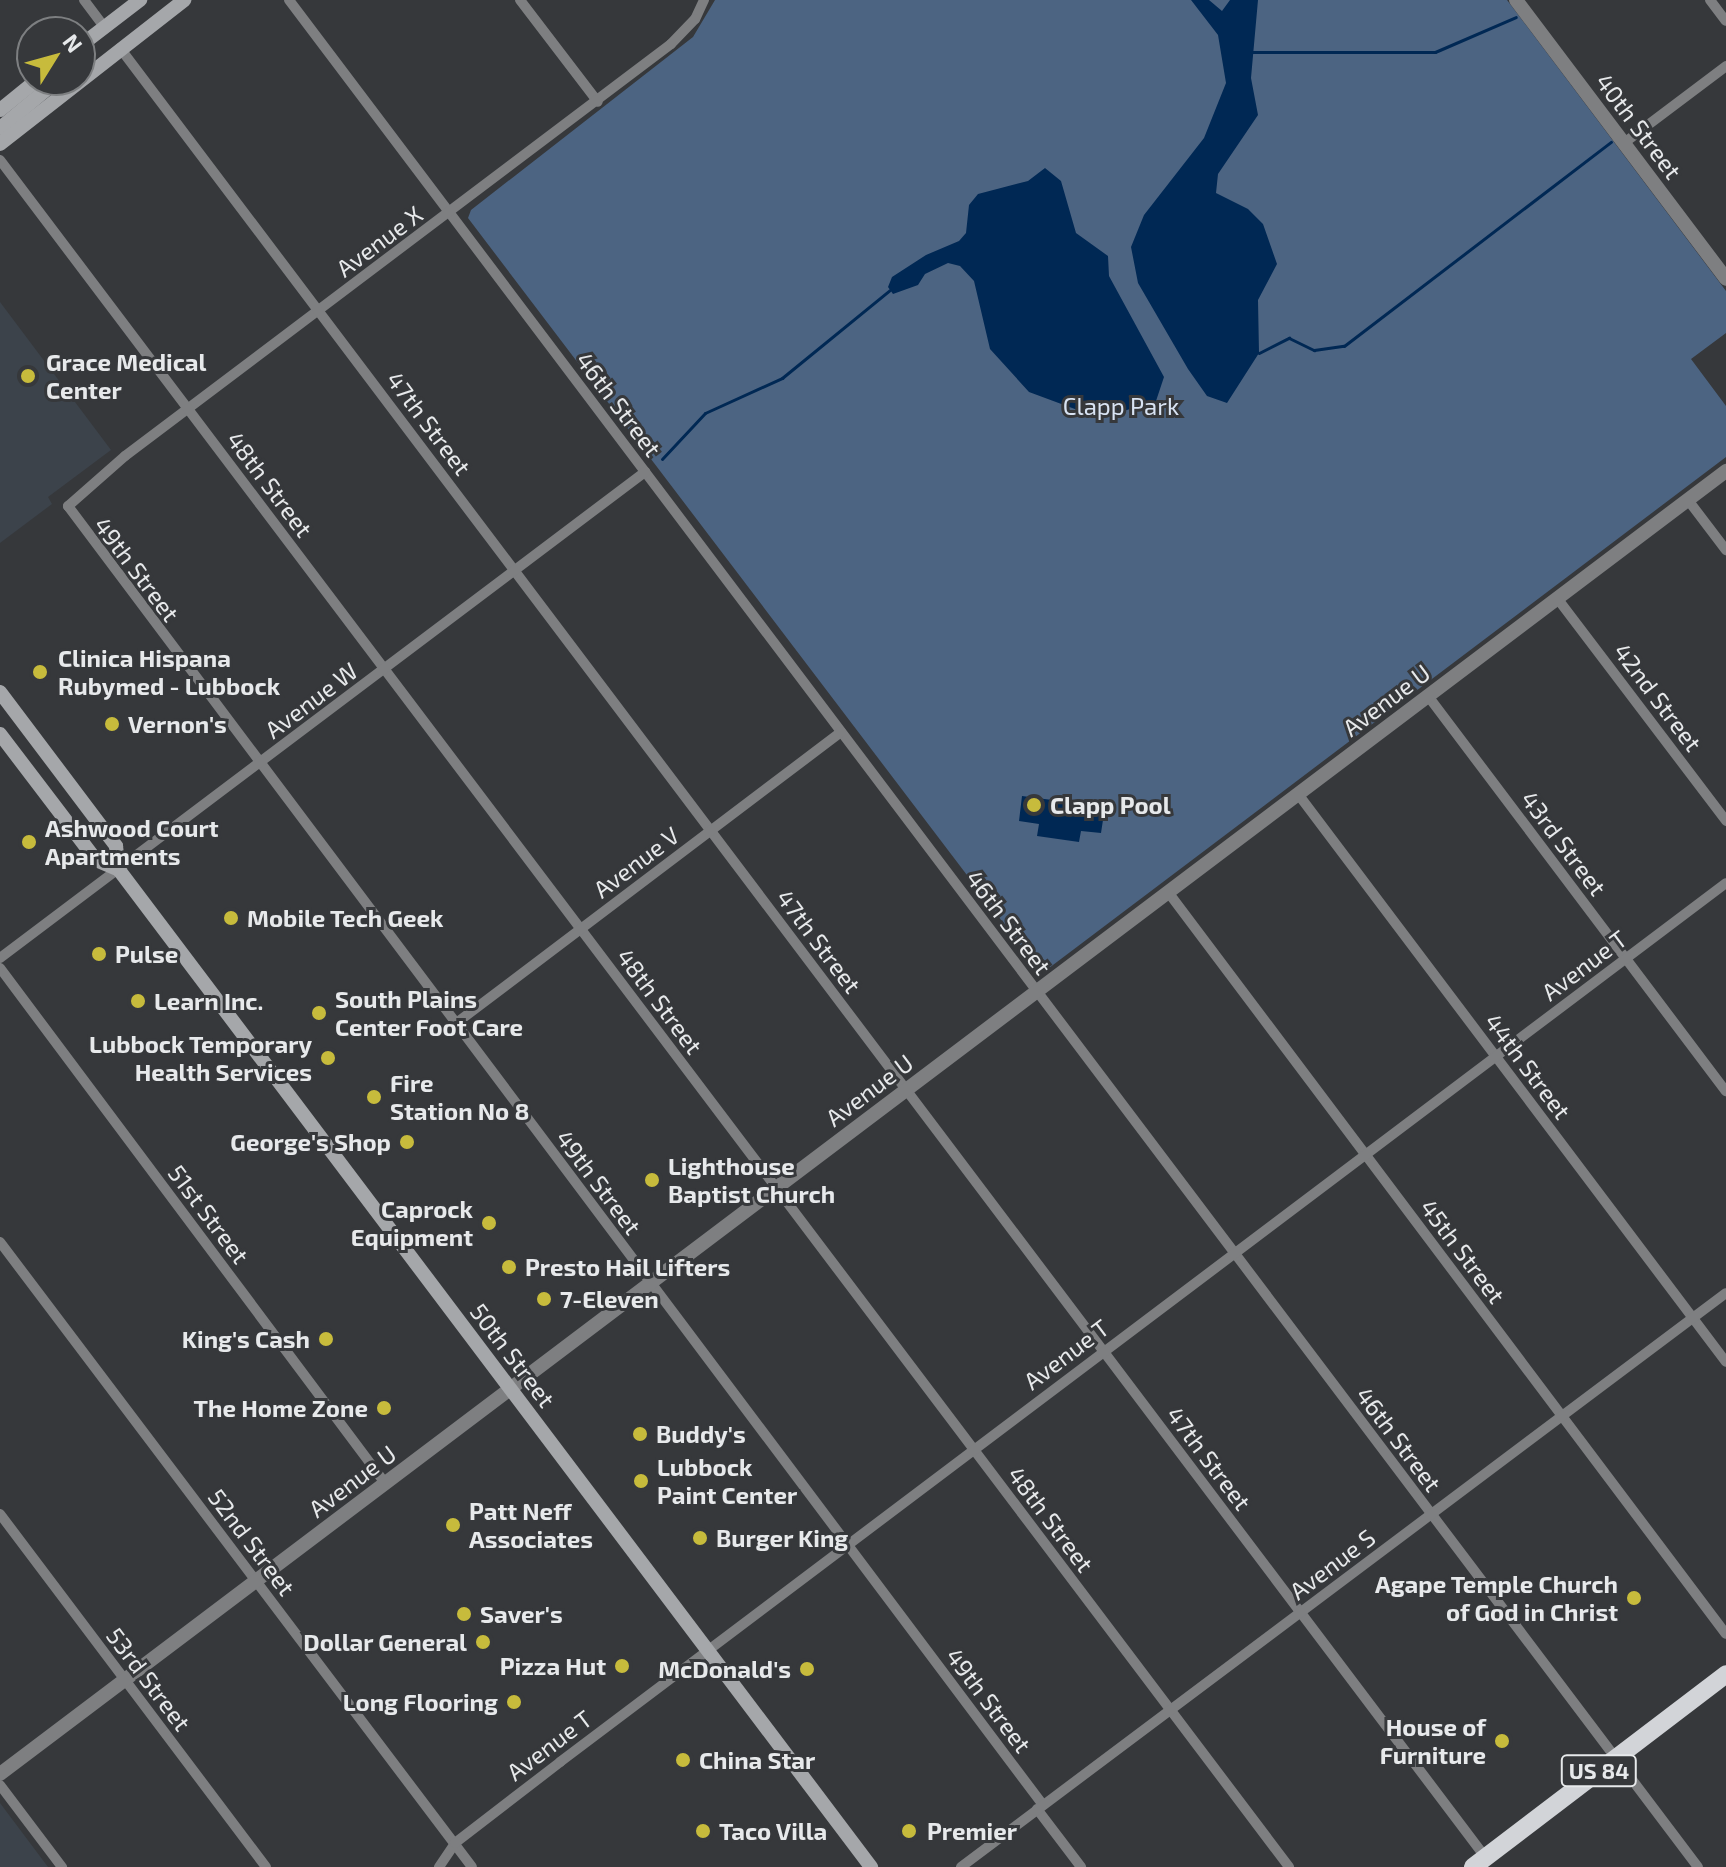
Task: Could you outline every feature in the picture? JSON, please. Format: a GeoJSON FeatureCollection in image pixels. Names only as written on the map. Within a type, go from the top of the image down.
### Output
{"type":"FeatureCollection","features":[{"type":"Feature","properties":{"kind":"highway","name":"US 84"},"geometry":{"type":"LineString","coordinates":[[1479,1862],[1726,1674]]}},
{"type":"Feature","properties":{"kind":"main road"},"geometry":{"type":"LineString","coordinates":[[96,33],[140,0]]}},
{"type":"Feature","properties":{"kind":"main road"},"geometry":{"type":"LineString","coordinates":[[0,144],[184,0]]}},
{"type":"Feature","properties":{"kind":"main road"},"geometry":{"type":"LineString","coordinates":[[96,37],[104,27]]}},
{"type":"Feature","properties":{"kind":"main road"},"geometry":{"type":"LineString","coordinates":[[0,110],[17,96]]}},
{"type":"Feature","properties":{"kind":"main road"},"geometry":{"type":"LineString","coordinates":[[0,128],[39,96]]}},
{"type":"Feature","properties":{"kind":"main road","name":"50th Street"},"geometry":{"type":"LineString","coordinates":[[0,692],[116,846],[119,870]]}},
{"type":"Feature","properties":{"kind":"main road","name":"50th Street"},"geometry":{"type":"LineString","coordinates":[[0,734],[96,860],[119,870],[871,1867]]}},
{"type":"Feature","properties":{"kind":"street"},"geometry":{"type":"LineString","coordinates":[[84,0],[104,27]]}},
{"type":"Feature","properties":{"kind":"street","name":"46th Street"},"geometry":{"type":"LineString","coordinates":[[289,0],[1698,1867]]}},
{"type":"Feature","properties":{"kind":"street"},"geometry":{"type":"LineString","coordinates":[[520,0],[598,102]]}},
{"type":"Feature","properties":{"kind":"street","name":"Avenue X"},"geometry":{"type":"LineString","coordinates":[[68,506],[188,409],[598,102],[686,31],[704,0]]}},
{"type":"Feature","properties":{"kind":"street","name":"40th Street"},"geometry":{"type":"LineString","coordinates":[[1516,0],[1723,269]]}},
{"type":"Feature","properties":{"kind":"street"},"geometry":{"type":"LineString","coordinates":[[1710,0],[1726,21]]}},
{"type":"Feature","properties":{"kind":"street","name":"47th Street"},"geometry":{"type":"LineString","coordinates":[[120,48],[1300,1612],[1479,1862]]}},
{"type":"Feature","properties":{"kind":"street"},"geometry":{"type":"LineString","coordinates":[[1624,143],[1726,66]]}},
{"type":"Feature","properties":{"kind":"street","name":"48th Street"},"geometry":{"type":"LineString","coordinates":[[0,160],[1289,1867]]}},
{"type":"Feature","properties":{"kind":"street","name":"Avenue U"},"geometry":{"type":"LineString","coordinates":[[0,1774],[1726,471]]}},
{"type":"Feature","properties":{"kind":"street","name":"Avenue W"},"geometry":{"type":"LineString","coordinates":[[0,958],[645,472]]}},
{"type":"Feature","properties":{"kind":"street"},"geometry":{"type":"LineString","coordinates":[[1688,500],[1726,550]]}},
{"type":"Feature","properties":{"kind":"street","name":"49th Street"},"geometry":{"type":"LineString","coordinates":[[68,506],[259,765],[848,1546],[1081,1867]]}},
{"type":"Feature","properties":{"kind":"street","name":"42nd Street"},"geometry":{"type":"LineString","coordinates":[[1557,598],[1726,821]]}},
{"type":"Feature","properties":{"kind":"street","name":"43rd Street"},"geometry":{"type":"LineString","coordinates":[[1428,696],[1726,1091]]}},
{"type":"Feature","properties":{"kind":"street","name":"Avenue V"},"geometry":{"type":"LineString","coordinates":[[455,1024],[841,732]]}},
{"type":"Feature","properties":{"kind":"street","name":"44th Street"},"geometry":{"type":"LineString","coordinates":[[1298,794],[1726,1362]]}},
{"type":"Feature","properties":{"kind":"street","name":"Avenue T"},"geometry":{"type":"LineString","coordinates":[[439,1867],[455,1843],[1233,1252],[1726,883]]}},
{"type":"Feature","properties":{"kind":"street","name":"45th Street"},"geometry":{"type":"LineString","coordinates":[[1168,892],[1726,1634]]}},
{"type":"Feature","properties":{"kind":"street","name":"51st Street"},"geometry":{"type":"LineString","coordinates":[[0,968],[385,1483]]}},
{"type":"Feature","properties":{"kind":"street","name":"52nd Street"},"geometry":{"type":"LineString","coordinates":[[0,1242],[472,1867]]}},
{"type":"Feature","properties":{"kind":"street","name":"Avenue S"},"geometry":{"type":"LineString","coordinates":[[961,1867],[1726,1293]]}},
{"type":"Feature","properties":{"kind":"street","name":"53rd Street"},"geometry":{"type":"LineString","coordinates":[[0,1514],[266,1867]]}},
{"type":"Feature","properties":{"kind":"street"},"geometry":{"type":"LineString","coordinates":[[0,1785],[62,1867]]}},
{"type":"Feature","properties":{"kind":"shaded area"},"geometry":{"type":"Polygon","coordinates":[[[1191,0],[1209,0],[1222,11],[1230,0],[1258,0],[1251,78],[1258,115],[1218,174],[1216,193],[1248,209],[1263,224],[1277,264],[1258,300],[1259,353],[1227,403],[1207,396],[1188,369],[1138,283],[1131,247],[1144,215],[1204,138],[1226,83],[1218,35],[1191,0]]]}},
{"type":"Feature","properties":{"kind":"shaded area"},"geometry":{"type":"Polygon","coordinates":[[[1045,168],[1061,181],[1076,233],[1108,256],[1109,276],[1164,377],[1156,401],[1114,414],[1091,415],[1029,392],[990,349],[974,281],[960,266],[948,263],[925,274],[918,285],[893,294],[888,287],[892,277],[926,255],[959,241],[966,233],[969,205],[978,194],[1028,181],[1045,168]]]}},
{"type":"Feature","properties":{"kind":"shaded area","name":"Grace Medical Center"},"geometry":{"type":"Polygon","coordinates":[[[0,302],[111,450],[48,497],[52,504],[0,543],[0,302]]]}},
{"type":"Feature","properties":{"kind":"shaded area"},"geometry":{"type":"Polygon","coordinates":[[[1022,796],[1105,807],[1101,833],[1081,831],[1079,842],[1037,836],[1039,824],[1019,821],[1022,796]]]}},
{"type":"Feature","properties":{"kind":"shaded area"},"geometry":{"type":"Polygon","coordinates":[[[0,1803],[48,1867],[0,1867],[0,1803]]]}},
{"type":"Feature","properties":{"kind":"green space","name":"Clapp Park"},"geometry":{"type":"Polygon","coordinates":[[[715,0],[1507,0],[1726,291],[1726,333],[1691,359],[1726,406],[1726,457],[1045,971],[1039,970],[468,218],[471,210],[693,37],[715,0]]]}},
{"type":"Feature","properties":{"kind":"waterway"},"geometry":{"type":"LineString","coordinates":[[1252,52],[1435,52],[1516,17]]}},
{"type":"Feature","properties":{"kind":"waterway"},"geometry":{"type":"LineString","coordinates":[[1259,353],[1289,338],[1314,350],[1344,346],[1611,142]]}},
{"type":"Feature","properties":{"kind":"waterway"},"geometry":{"type":"LineString","coordinates":[[662,459],[705,413],[782,378],[890,290]]}},
{"type":"Feature","properties":{"kind":"place","name":"Grace Medical Center"},"geometry":{"type":"Point","coordinates":[28,376]}},
{"type":"Feature","properties":{"kind":"place","name":"Clinica Hispana Rubymed - Lubbock"},"geometry":{"type":"Point","coordinates":[40,672]}},
{"type":"Feature","properties":{"kind":"place","name":"Vernon's"},"geometry":{"type":"Point","coordinates":[112,724]}},
{"type":"Feature","properties":{"kind":"place","name":"Clapp Pool"},"geometry":{"type":"Point","coordinates":[1034,805]}},
{"type":"Feature","properties":{"kind":"place","name":"Ashwood Court Apartments"},"geometry":{"type":"Point","coordinates":[29,842]}},
{"type":"Feature","properties":{"kind":"place","name":"Mobile Tech Geek"},"geometry":{"type":"Point","coordinates":[231,918]}},
{"type":"Feature","properties":{"kind":"place","name":"Pulse"},"geometry":{"type":"Point","coordinates":[99,954]}},
{"type":"Feature","properties":{"kind":"place","name":"Learn Inc."},"geometry":{"type":"Point","coordinates":[138,1001]}},
{"type":"Feature","properties":{"kind":"place","name":"South Plains Center Foot Care"},"geometry":{"type":"Point","coordinates":[319,1013]}},
{"type":"Feature","properties":{"kind":"place","name":"Lubbock Temporary Health Services"},"geometry":{"type":"Point","coordinates":[328,1058]}},
{"type":"Feature","properties":{"kind":"place","name":"Fire Station No 8"},"geometry":{"type":"Point","coordinates":[374,1097]}},
{"type":"Feature","properties":{"kind":"place","name":"George's Shop"},"geometry":{"type":"Point","coordinates":[407,1142]}},
{"type":"Feature","properties":{"kind":"place","name":"Lighthouse Baptist Church"},"geometry":{"type":"Point","coordinates":[652,1180]}},
{"type":"Feature","properties":{"kind":"place","name":"Caprock Equipment"},"geometry":{"type":"Point","coordinates":[489,1223]}},
{"type":"Feature","properties":{"kind":"place","name":"Presto Hail Lifters"},"geometry":{"type":"Point","coordinates":[509,1267]}},
{"type":"Feature","properties":{"kind":"place","name":"7-Eleven"},"geometry":{"type":"Point","coordinates":[544,1299]}},
{"type":"Feature","properties":{"kind":"place","name":"King's Cash"},"geometry":{"type":"Point","coordinates":[326,1339]}},
{"type":"Feature","properties":{"kind":"place","name":"The Home Zone"},"geometry":{"type":"Point","coordinates":[384,1408]}},
{"type":"Feature","properties":{"kind":"place","name":"Buddy's"},"geometry":{"type":"Point","coordinates":[640,1434]}},
{"type":"Feature","properties":{"kind":"place","name":"Lubbock Paint Center"},"geometry":{"type":"Point","coordinates":[641,1481]}},
{"type":"Feature","properties":{"kind":"place","name":"Patt Neff Associates"},"geometry":{"type":"Point","coordinates":[453,1525]}},
{"type":"Feature","properties":{"kind":"place","name":"Burger King"},"geometry":{"type":"Point","coordinates":[700,1538]}},
{"type":"Feature","properties":{"kind":"place","name":"Agape Temple Church of God in Christ"},"geometry":{"type":"Point","coordinates":[1634,1598]}},
{"type":"Feature","properties":{"kind":"place","name":"Saver's"},"geometry":{"type":"Point","coordinates":[464,1614]}},
{"type":"Feature","properties":{"kind":"place","name":"Dollar General"},"geometry":{"type":"Point","coordinates":[483,1642]}},
{"type":"Feature","properties":{"kind":"place","name":"Pizza Hut"},"geometry":{"type":"Point","coordinates":[622,1666]}},
{"type":"Feature","properties":{"kind":"place","name":"McDonald's"},"geometry":{"type":"Point","coordinates":[807,1669]}},
{"type":"Feature","properties":{"kind":"place","name":"Long Flooring"},"geometry":{"type":"Point","coordinates":[514,1702]}},
{"type":"Feature","properties":{"kind":"place","name":"House of Furniture"},"geometry":{"type":"Point","coordinates":[1502,1741]}},
{"type":"Feature","properties":{"kind":"place","name":"China Star"},"geometry":{"type":"Point","coordinates":[683,1760]}},
{"type":"Feature","properties":{"kind":"place","name":"Taco Villa"},"geometry":{"type":"Point","coordinates":[703,1831]}},
{"type":"Feature","properties":{"kind":"place","name":"Premier"},"geometry":{"type":"Point","coordinates":[909,1831]}}]}
